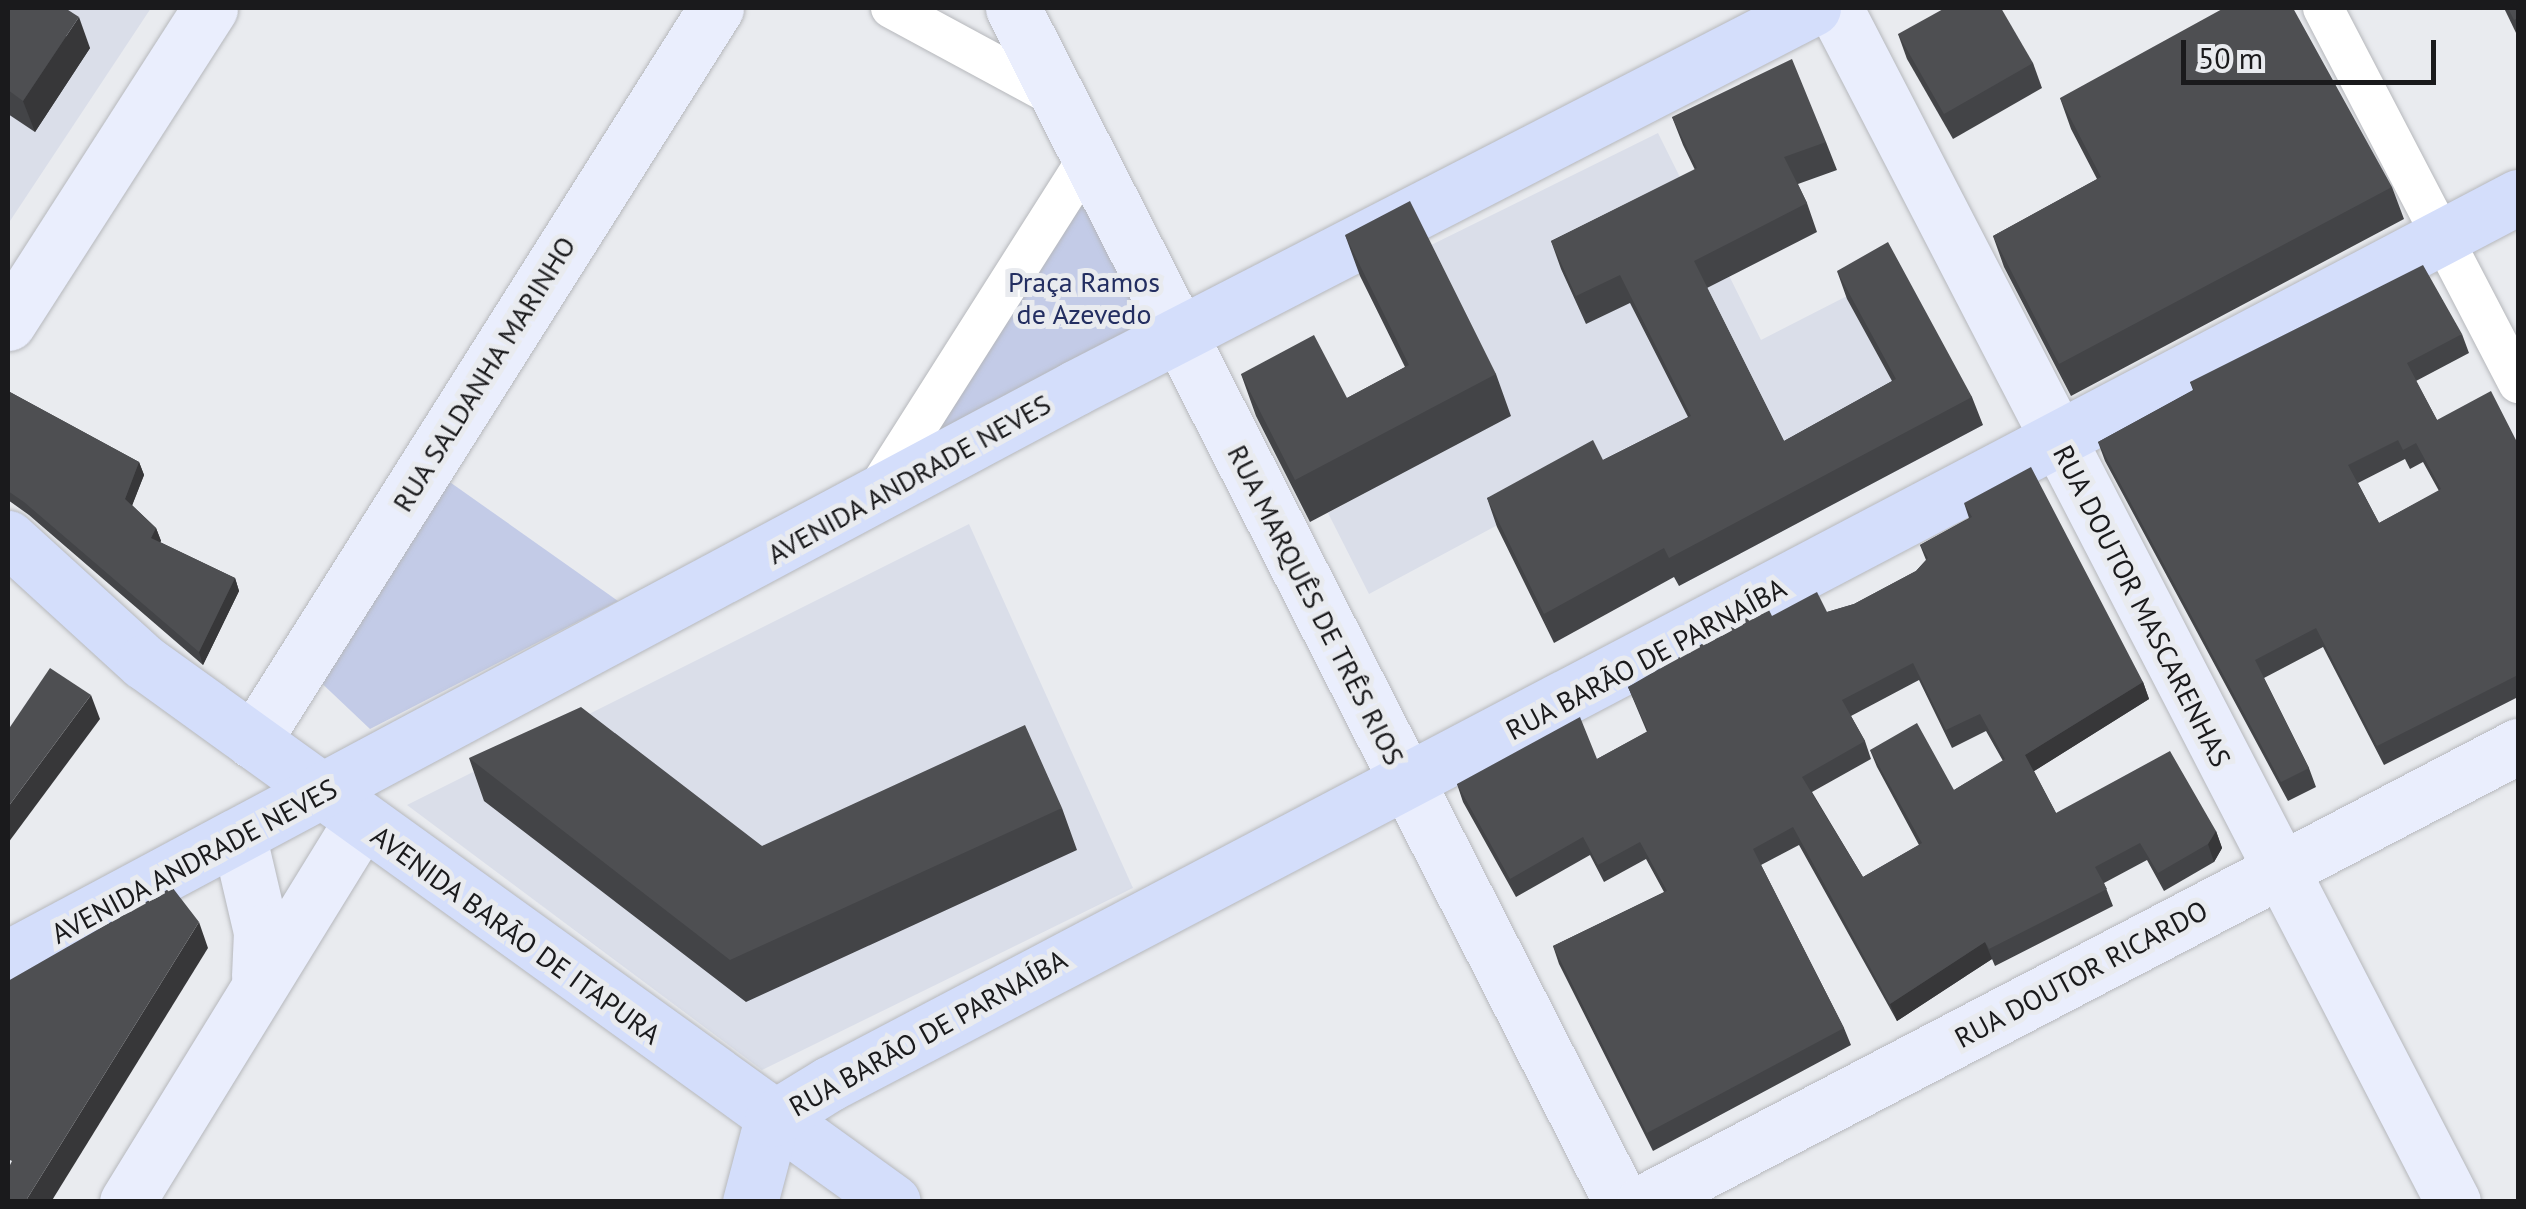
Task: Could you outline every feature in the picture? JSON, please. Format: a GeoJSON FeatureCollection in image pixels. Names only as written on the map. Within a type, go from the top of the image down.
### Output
{"type":"FeatureCollection","features":[{"type":"Feature","properties":{"kind":"main road","name":"AVENIDA ANDRADE NEVES"},"geometry":{"type":"LineString","coordinates":[[8,958],[239,838],[340,809],[869,503],[1178,334],[1813,8]]}},
{"type":"Feature","properties":{"kind":"main road","name":"RUA BARÃO DE PARNAÍBA"},"geometry":{"type":"LineString","coordinates":[[772,1119],[1115,931],[1408,785],[2518,196]]}},
{"type":"Feature","properties":{"kind":"main road","name":"AVENIDA BARÃO DE ITAPURA"},"geometry":{"type":"LineString","coordinates":[[8,538],[144,662],[340,809],[894,1202]]}},
{"type":"Feature","properties":{"kind":"main road","name":"AVENIDA BARÃO DE ITAPURA"},"geometry":{"type":"LineString","coordinates":[[8,582],[100,653],[144,662]]}},
{"type":"Feature","properties":{"kind":"main road"},"geometry":{"type":"LineString","coordinates":[[750,1202],[772,1119]]}},
{"type":"Feature","properties":{"kind":"street"},"geometry":{"type":"LineString","coordinates":[[8,324],[210,8]]}},
{"type":"Feature","properties":{"kind":"street","name":"RUA SALDANHA MARINHO"},"geometry":{"type":"LineString","coordinates":[[253,742],[716,8]]}},
{"type":"Feature","properties":{"kind":"street"},"geometry":{"type":"LineString","coordinates":[[891,8],[1063,101]]}},
{"type":"Feature","properties":{"kind":"street","name":"RUA MARQUÊS DE TRÊS RIOS"},"geometry":{"type":"LineString","coordinates":[[1014,8],[1621,1202]]}},
{"type":"Feature","properties":{"kind":"street","name":"RUA DOUTOR MASCARENHAS"},"geometry":{"type":"LineString","coordinates":[[1836,8],[2056,441],[2453,1202]]}},
{"type":"Feature","properties":{"kind":"street"},"geometry":{"type":"LineString","coordinates":[[2323,8],[2518,383]]}},
{"type":"Feature","properties":{"kind":"street"},"geometry":{"type":"LineString","coordinates":[[869,503],[1091,153]]}},
{"type":"Feature","properties":{"kind":"street","name":"RUA DOUTOR RICARDO"},"geometry":{"type":"LineString","coordinates":[[1644,1202],[2518,746]]}},
{"type":"Feature","properties":{"kind":"street"},"geometry":{"type":"LineString","coordinates":[[126,1202],[259,976],[340,809]]}},
{"type":"Feature","properties":{"kind":"street"},"geometry":{"type":"LineString","coordinates":[[239,838],[261,932],[259,976]]}},
{"type":"Feature","properties":{"kind":"shaded area"},"geometry":{"type":"Polygon","coordinates":[[[8,8],[151,8],[8,224],[8,8]]]}},
{"type":"Feature","properties":{"kind":"shaded area"},"geometry":{"type":"Polygon","coordinates":[[[1658,133],[1761,340],[1898,270],[1983,425],[1679,586],[1617,461],[1369,594],[1328,513],[1413,467],[1427,247],[1658,133]]]}},
{"type":"Feature","properties":{"kind":"shaded area"},"geometry":{"type":"Polygon","coordinates":[[[969,524],[1133,888],[762,1070],[407,805],[969,524]]]}},
{"type":"Feature","properties":{"kind":"green space","name":"Praça Ramos de Azevedo"},"geometry":{"type":"Polygon","coordinates":[[[1091,180],[1157,322],[932,437],[1091,180]]]}},
{"type":"Feature","properties":{"kind":"green space"},"geometry":{"type":"Polygon","coordinates":[[[437,473],[618,601],[370,729],[313,675],[437,473]]]}},
{"type":"Feature","properties":{"kind":"building"},"geometry":{"type":"Polygon","coordinates":[[[8,8],[65,8],[79,17],[23,101],[8,90],[8,8]]]}},
{"type":"Feature","properties":{"kind":"building"},"geometry":{"type":"Polygon","coordinates":[[[1945,8],[2001,8],[2033,63],[1944,114],[1898,34],[1945,8]]]}},
{"type":"Feature","properties":{"kind":"building"},"geometry":{"type":"Polygon","coordinates":[[[2224,8],[2293,8],[2392,187],[2059,364],[1993,236],[2101,177],[2060,98],[2224,8]]]}},
{"type":"Feature","properties":{"kind":"building"},"geometry":{"type":"Polygon","coordinates":[[[2508,8],[2518,8],[2518,18],[2514,20],[2508,8]]]}},
{"type":"Feature","properties":{"kind":"building"},"geometry":{"type":"Polygon","coordinates":[[[1792,59],[1826,142],[1784,157],[1807,203],[1694,261],[1784,441],[1896,379],[1837,271],[1888,242],[1972,397],[1669,558],[1664,548],[1544,614],[1487,498],[1593,440],[1603,460],[1691,416],[1620,275],[1576,296],[1551,241],[1697,168],[1672,117],[1792,59]]]}},
{"type":"Feature","properties":{"kind":"building"},"geometry":{"type":"Polygon","coordinates":[[[1410,201],[1496,374],[1295,480],[1241,374],[1314,335],[1347,398],[1409,365],[1345,235],[1410,201]]]}},
{"type":"Feature","properties":{"kind":"building"},"geometry":{"type":"Polygon","coordinates":[[[2423,265],[2462,334],[2407,363],[2437,420],[2491,391],[2518,444],[2518,675],[2377,746],[2316,628],[2255,660],[2309,768],[2281,782],[2098,442],[2194,390],[2190,382],[2423,265]],[[2398,440],[2348,465],[2379,523],[2441,489],[2416,443],[2403,450],[2398,440]]]}},
{"type":"Feature","properties":{"kind":"building"},"geometry":{"type":"Polygon","coordinates":[[[8,391],[139,462],[125,499],[156,528],[151,538],[235,578],[199,652],[8,491],[8,391]]]}},
{"type":"Feature","properties":{"kind":"building"},"geometry":{"type":"Polygon","coordinates":[[[2031,467],[2143,682],[2025,755],[2056,813],[2170,751],[2216,831],[2208,844],[2158,873],[2140,843],[2095,867],[2107,889],[1989,949],[1985,942],[1890,1004],[1793,827],[1753,849],[1844,1028],[1647,1133],[1553,946],[1667,891],[1640,842],[1598,865],[1583,837],[1510,879],[1457,784],[1580,717],[1597,759],[1648,731],[1628,687],[1767,606],[1772,616],[1817,592],[1827,612],[1854,604],[1916,571],[1928,558],[1920,545],[1972,517],[1964,503],[2031,467]],[[1913,663],[1842,700],[1865,741],[1802,777],[1863,877],[1922,843],[1870,750],[1917,723],[1954,790],[2005,759],[1980,714],[1946,730],[1913,663]]]}},
{"type":"Feature","properties":{"kind":"building"},"geometry":{"type":"Polygon","coordinates":[[[50,668],[91,695],[8,807],[8,730],[50,668]]]}},
{"type":"Feature","properties":{"kind":"building"},"geometry":{"type":"Polygon","coordinates":[[[581,707],[762,846],[1025,725],[1062,808],[730,960],[469,758],[581,707]]]}},
{"type":"Feature","properties":{"kind":"building"},"geometry":{"type":"Polygon","coordinates":[[[172,887],[199,922],[25,1202],[8,1202],[8,1169],[12,1161],[8,1159],[8,981],[172,887]]]}}]}
